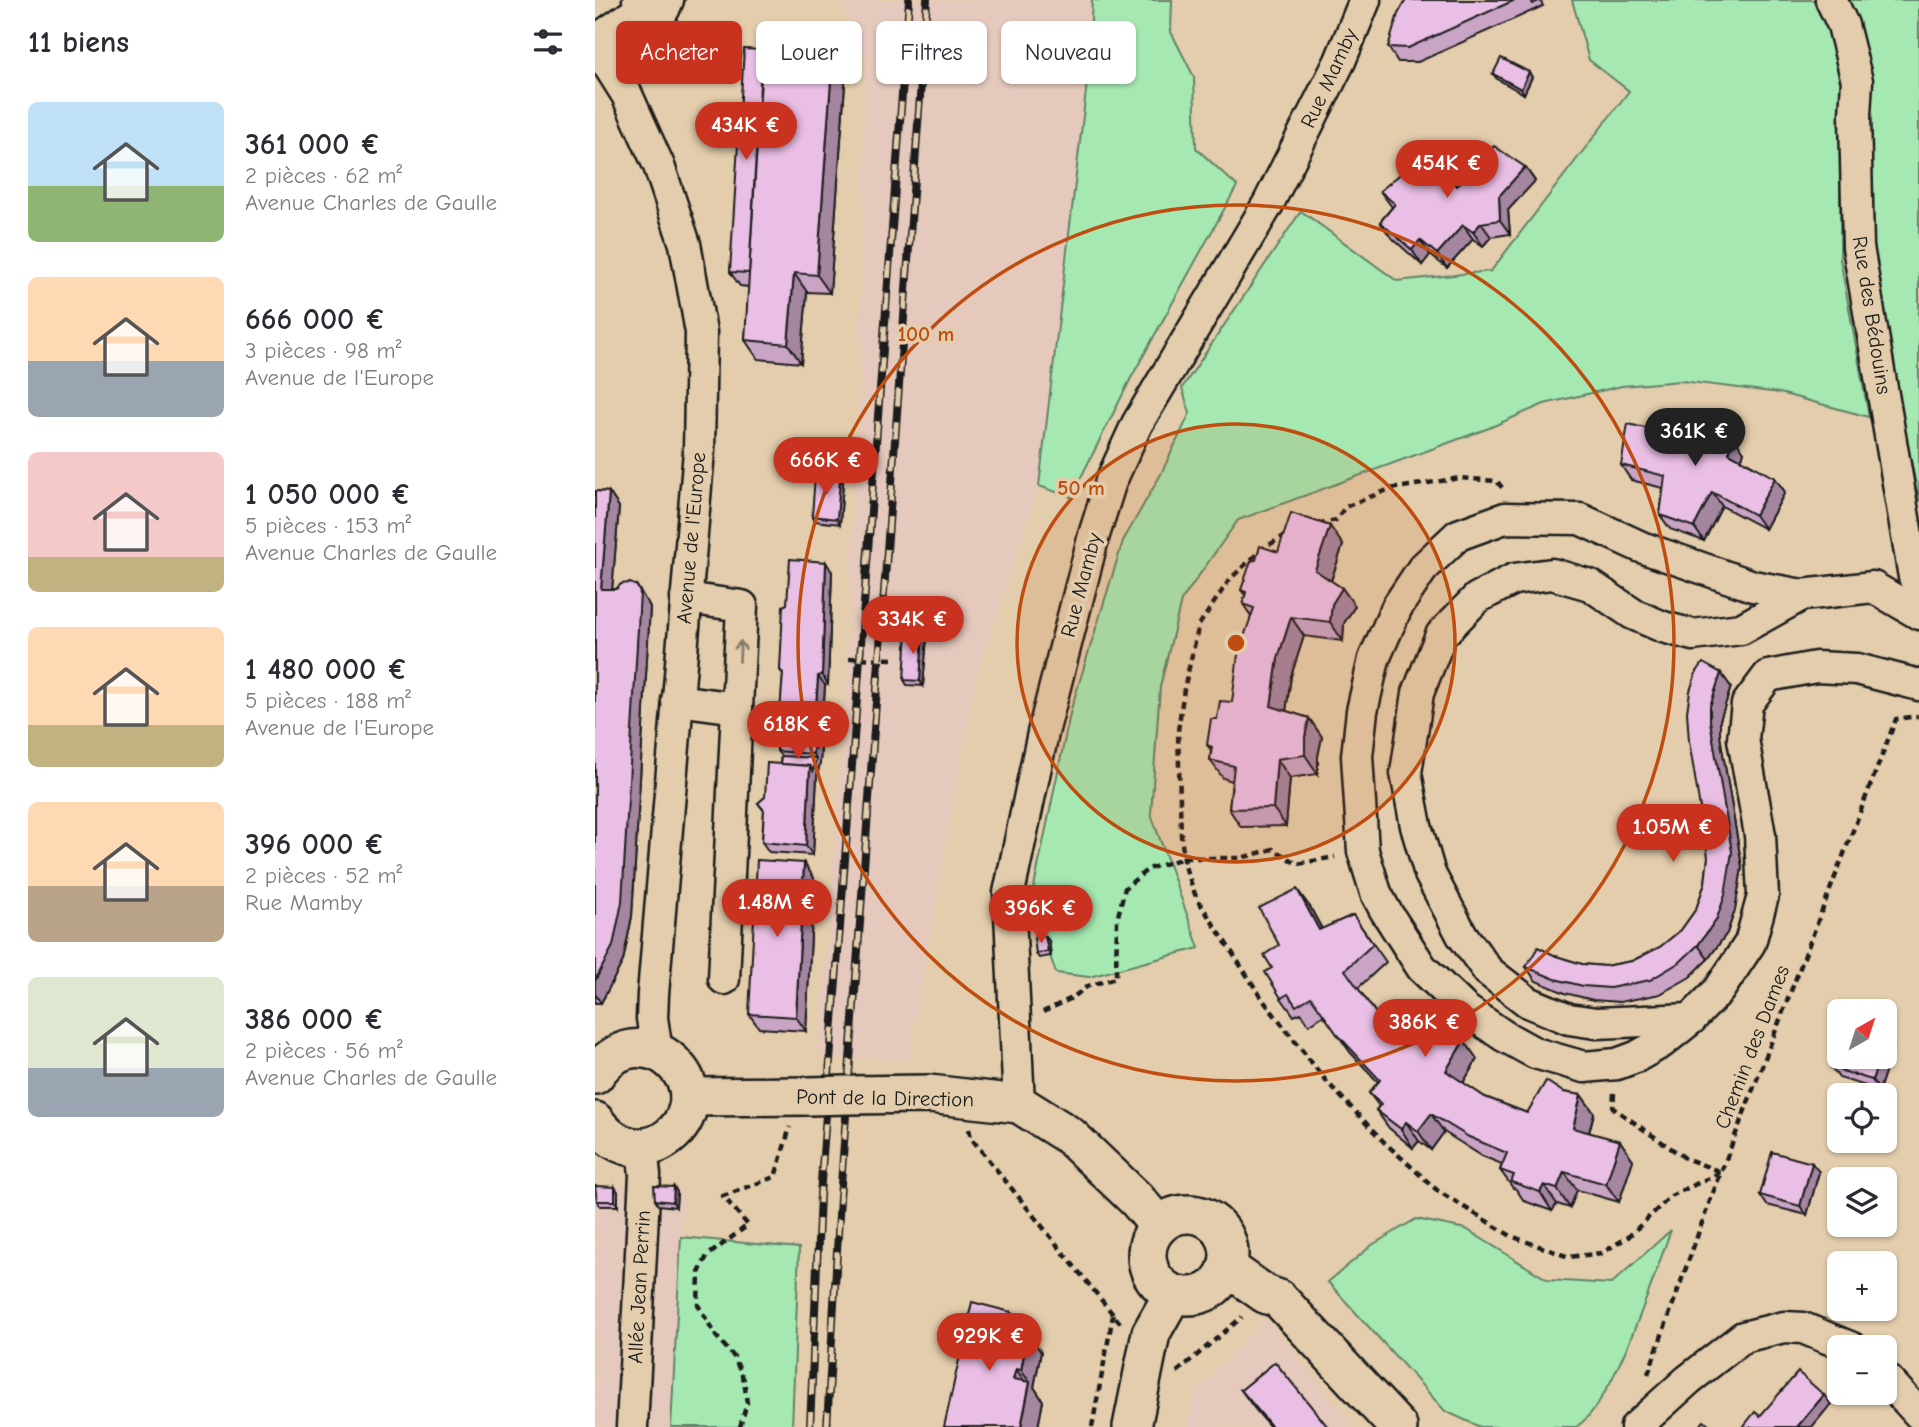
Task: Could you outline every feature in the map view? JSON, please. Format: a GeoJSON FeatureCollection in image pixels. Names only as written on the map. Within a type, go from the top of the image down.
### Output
{"type":"FeatureCollection","features":[{"type":"Feature","properties":{"kind":"main road"},"geometry":{"type":"LineString","coordinates":[[595,1075],[602,1065],[621,1052],[643,1048],[670,1059],[701,1097],[675,1131],[657,1144],[642,1148],[628,1147],[614,1141],[595,1121]]}},
{"type":"Feature","properties":{"kind":"main road","name":"Pont de la Direction"},"geometry":{"type":"LineString","coordinates":[[701,1097],[946,1096],[1019,1104],[1070,1136],[1159,1226]]}},
{"type":"Feature","properties":{"kind":"main road"},"geometry":{"type":"LineString","coordinates":[[1196,1215],[1219,1229],[1226,1240],[1229,1253],[1227,1267],[1212,1289],[1186,1296],[1173,1294],[1161,1287],[1153,1276],[1147,1264],[1147,1250],[1151,1237],[1159,1226],[1170,1218],[1196,1215]]}},
{"type":"Feature","properties":{"kind":"main road"},"geometry":{"type":"LineString","coordinates":[[1227,1267],[1265,1294],[1279,1299],[1398,1427]]}},
{"type":"Feature","properties":{"kind":"main road"},"geometry":{"type":"LineString","coordinates":[[1132,1427],[1151,1333],[1173,1294]]}},
{"type":"Feature","properties":{"kind":"street"},"geometry":{"type":"LineString","coordinates":[[598,48],[635,13],[639,8],[638,0]]}},
{"type":"Feature","properties":{"kind":"street"},"geometry":{"type":"LineString","coordinates":[[598,48],[655,25],[668,0]]}},
{"type":"Feature","properties":{"kind":"street","name":"Rue Mamby"},"geometry":{"type":"LineString","coordinates":[[1019,1104],[1009,893],[1042,733],[1090,548],[1111,481],[1137,424],[1268,204],[1340,61],[1365,0]]}},
{"type":"Feature","properties":{"kind":"street","name":"Rue des Bédouins"},"geometry":{"type":"LineString","coordinates":[[1831,0],[1843,25],[1857,80],[1855,115],[1858,247],[1919,589]]}},
{"type":"Feature","properties":{"kind":"street","name":"Avenue de l'Europe"},"geometry":{"type":"LineString","coordinates":[[598,48],[627,95],[659,166],[685,244],[701,332],[699,451],[653,994],[652,1018],[657,1052]]}},
{"type":"Feature","properties":{"kind":"street"},"geometry":{"type":"LineString","coordinates":[[1919,614],[1873,586],[1802,595],[1753,586],[1641,547],[1580,519],[1505,518],[1458,535],[1423,568],[1397,607],[1374,659],[1362,711],[1357,756],[1363,851],[1376,893],[1422,968],[1466,1010],[1504,1036],[1535,1053],[1584,1067],[1617,1064],[1636,1058],[1661,1043],[1691,1019],[1719,990],[1750,943],[1763,896],[1760,835],[1743,739],[1747,704],[1767,676],[1816,667],[1857,669],[1919,685]]}},
{"type":"Feature","properties":{"kind":"street"},"geometry":{"type":"LineString","coordinates":[[1691,1019],[1596,1023],[1569,1019],[1528,1002],[1488,971],[1462,935],[1430,874],[1416,827],[1406,773],[1418,693],[1441,635],[1477,598],[1514,579],[1552,574],[1590,585],[1633,614],[1663,627],[1693,635],[1741,629],[1802,595]]}},
{"type":"Feature","properties":{"kind":"street"},"geometry":{"type":"LineString","coordinates":[[686,598],[743,606],[724,979]]}},
{"type":"Feature","properties":{"kind":"street"},"geometry":{"type":"LineString","coordinates":[[677,700],[737,708]]}},
{"type":"Feature","properties":{"kind":"street","name":"Allée Jean Perrin"},"geometry":{"type":"LineString","coordinates":[[632,1427],[645,1175],[642,1148]]}},
{"type":"Feature","properties":{"kind":"street"},"geometry":{"type":"LineString","coordinates":[[1645,1418],[1725,1349],[1743,1337],[1784,1327],[1803,1328],[1827,1338]]}},
{"type":"Feature","properties":{"kind":"street"},"geometry":{"type":"LineString","coordinates":[[1897,1390],[1919,1414]]}},
{"type":"Feature","properties":{"kind":"path"},"geometry":{"type":"LineString","coordinates":[[849,657],[893,659]]}},
{"type":"Feature","properties":{"kind":"path","name":"Chemin des Dames"},"geometry":{"type":"LineString","coordinates":[[1645,1418],[1643,1388],[1721,1172],[1896,719],[1919,716]]}},
{"type":"Feature","properties":{"kind":"path"},"geometry":{"type":"LineString","coordinates":[[1017,1024],[1072,998],[1088,986],[1116,978],[1118,920],[1125,888],[1148,869],[1184,858],[1241,858],[1273,849],[1297,864],[1363,851]]}},
{"type":"Feature","properties":{"kind":"path"},"geometry":{"type":"LineString","coordinates":[[1617,1064],[1613,1108],[1685,1158],[1721,1172]]}},
{"type":"Feature","properties":{"kind":"path"},"geometry":{"type":"LineString","coordinates":[[740,1427],[747,1403],[744,1380],[734,1357],[716,1336],[698,1305],[699,1273],[707,1256],[748,1226],[723,1196],[775,1177],[799,1096]]}},
{"type":"Feature","properties":{"kind":"path"},"geometry":{"type":"LineString","coordinates":[[946,1096],[971,1138],[1126,1329]]}},
{"type":"Feature","properties":{"kind":"path"},"geometry":{"type":"LineString","coordinates":[[1167,1381],[1215,1342],[1265,1294]]}},
{"type":"Feature","properties":{"kind":"path"},"geometry":{"type":"LineString","coordinates":[[1092,1427],[1113,1315]]}},
{"type":"Feature","properties":{"kind":"shaded area"},"geometry":{"type":"Polygon","coordinates":[[[839,0],[1092,0],[1091,21],[1001,21],[1001,84],[1087,84],[1039,486],[975,682],[908,1060],[819,1056],[846,687],[860,357],[865,55],[862,49],[862,21],[849,21],[839,0]]]}},
{"type":"Feature","properties":{"kind":"shaded area"},"geometry":{"type":"Polygon","coordinates":[[[595,1185],[683,1190],[671,1427],[595,1427],[595,1185]]]}},
{"type":"Feature","properties":{"kind":"shaded area"},"geometry":{"type":"Polygon","coordinates":[[[1265,1318],[1355,1427],[1187,1427],[1193,1395],[1265,1318]]]}},
{"type":"Feature","properties":{"kind":"green space"},"geometry":{"type":"Polygon","coordinates":[[[1092,0],[1172,0],[1171,32],[1194,77],[1196,148],[1237,186],[1131,378],[1071,497],[1039,486],[1087,84],[1136,84],[1136,21],[1091,21],[1092,0]]]}},
{"type":"Feature","properties":{"kind":"green space"},"geometry":{"type":"Polygon","coordinates":[[[1572,0],[1814,0],[1827,25],[1841,83],[1840,259],[1869,417],[1780,393],[1681,381],[1622,386],[1544,404],[1489,428],[1238,520],[1181,601],[1160,687],[1151,814],[1199,948],[1089,977],[1056,973],[1031,901],[1071,709],[1123,541],[1161,474],[1190,413],[1182,388],[1301,211],[1397,281],[1491,271],[1629,91],[1589,60],[1572,0]]]}},
{"type":"Feature","properties":{"kind":"green space"},"geometry":{"type":"Polygon","coordinates":[[[1843,0],[1919,0],[1919,501],[1876,284],[1870,172],[1843,0]]]}},
{"type":"Feature","properties":{"kind":"green space"},"geometry":{"type":"Polygon","coordinates":[[[1416,1219],[1466,1229],[1548,1280],[1611,1284],[1671,1230],[1618,1366],[1590,1414],[1576,1427],[1480,1427],[1445,1411],[1328,1282],[1372,1245],[1416,1219]]]}},
{"type":"Feature","properties":{"kind":"green space"},"geometry":{"type":"Polygon","coordinates":[[[681,1237],[799,1248],[792,1427],[671,1427],[681,1237]]]}},
{"type":"Feature","properties":{"kind":"building"},"geometry":{"type":"Polygon","coordinates":[[[1406,0],[1515,0],[1408,48],[1388,47],[1398,14],[1406,0]]]}},
{"type":"Feature","properties":{"kind":"building"},"geometry":{"type":"Polygon","coordinates":[[[744,49],[756,50],[756,84],[760,84],[749,273],[730,272],[744,49]]]}},
{"type":"Feature","properties":{"kind":"building"},"geometry":{"type":"Polygon","coordinates":[[[1501,58],[1529,72],[1521,89],[1493,74],[1501,58]]]}},
{"type":"Feature","properties":{"kind":"building"},"geometry":{"type":"Polygon","coordinates":[[[761,84],[831,84],[817,275],[794,273],[788,344],[745,340],[761,84]]]}},
{"type":"Feature","properties":{"kind":"building"},"geometry":{"type":"Polygon","coordinates":[[[1494,146],[1525,167],[1499,196],[1500,220],[1481,223],[1473,232],[1463,225],[1437,254],[1420,240],[1412,250],[1380,222],[1395,204],[1380,191],[1404,171],[1410,176],[1425,159],[1457,186],[1494,146]]]}},
{"type":"Feature","properties":{"kind":"building"},"geometry":{"type":"Polygon","coordinates":[[[1693,417],[1722,426],[1720,433],[1734,437],[1729,453],[1775,478],[1755,515],[1712,492],[1694,527],[1660,515],[1665,476],[1621,465],[1628,424],[1671,434],[1675,419],[1690,422],[1693,417]]]}},
{"type":"Feature","properties":{"kind":"building"},"geometry":{"type":"Polygon","coordinates":[[[815,476],[840,478],[837,519],[812,516],[815,476]]]}},
{"type":"Feature","properties":{"kind":"building"},"geometry":{"type":"Polygon","coordinates":[[[595,491],[609,492],[601,589],[616,589],[621,584],[630,583],[637,586],[640,593],[622,902],[613,946],[595,981],[595,491]]]}},
{"type":"Feature","properties":{"kind":"building"},"geometry":{"type":"Polygon","coordinates":[[[1291,513],[1330,526],[1315,570],[1342,588],[1332,604],[1330,622],[1291,617],[1278,658],[1271,706],[1309,718],[1305,755],[1277,759],[1273,808],[1229,809],[1234,766],[1210,760],[1212,747],[1207,745],[1211,719],[1217,719],[1220,701],[1232,702],[1238,654],[1254,608],[1243,604],[1246,592],[1241,590],[1251,561],[1256,560],[1260,546],[1278,552],[1291,513]]]}},
{"type":"Feature","properties":{"kind":"building"},"geometry":{"type":"Polygon","coordinates":[[[790,559],[826,562],[822,675],[818,676],[813,754],[777,751],[783,673],[780,670],[783,606],[787,604],[790,559]]]}},
{"type":"Feature","properties":{"kind":"building"},"geometry":{"type":"Polygon","coordinates":[[[907,630],[923,631],[920,681],[904,680],[907,630]]]}},
{"type":"Feature","properties":{"kind":"building"},"geometry":{"type":"Polygon","coordinates":[[[1703,663],[1721,673],[1710,706],[1710,721],[1732,852],[1725,895],[1717,918],[1698,945],[1680,962],[1650,980],[1610,988],[1583,986],[1555,979],[1526,967],[1538,947],[1582,964],[1605,966],[1632,961],[1660,947],[1681,930],[1696,909],[1705,883],[1708,857],[1689,741],[1687,712],[1690,691],[1696,673],[1703,663]]]}},
{"type":"Feature","properties":{"kind":"building"},"geometry":{"type":"Polygon","coordinates":[[[781,756],[816,758],[813,771],[810,766],[780,764],[781,756]]]}},
{"type":"Feature","properties":{"kind":"building"},"geometry":{"type":"Polygon","coordinates":[[[767,763],[810,766],[806,846],[762,842],[764,810],[758,803],[765,797],[767,763]]]}},
{"type":"Feature","properties":{"kind":"building"},"geometry":{"type":"Polygon","coordinates":[[[757,860],[804,863],[796,1017],[749,1014],[757,860]]]}},
{"type":"Feature","properties":{"kind":"building"},"geometry":{"type":"Polygon","coordinates":[[[1297,889],[1319,930],[1353,915],[1373,944],[1345,970],[1375,1012],[1407,1042],[1435,1018],[1448,1031],[1464,1040],[1446,1071],[1485,1097],[1527,1113],[1546,1081],[1563,1092],[1581,1095],[1573,1128],[1620,1141],[1606,1184],[1564,1172],[1557,1189],[1544,1185],[1540,1192],[1511,1182],[1514,1175],[1500,1170],[1507,1153],[1469,1137],[1431,1114],[1418,1131],[1406,1122],[1401,1129],[1376,1110],[1381,1104],[1369,1093],[1380,1080],[1337,1034],[1311,997],[1296,1006],[1288,994],[1281,998],[1265,972],[1272,968],[1264,955],[1279,945],[1259,908],[1297,889]]]}},
{"type":"Feature","properties":{"kind":"building"},"geometry":{"type":"Polygon","coordinates":[[[1045,936],[1048,951],[1036,954],[1034,937],[1045,936]]]}},
{"type":"Feature","properties":{"kind":"building"},"geometry":{"type":"Polygon","coordinates":[[[1835,1069],[1876,1069],[1872,1080],[1835,1069]]]}},
{"type":"Feature","properties":{"kind":"building"},"geometry":{"type":"Polygon","coordinates":[[[1772,1152],[1812,1163],[1800,1206],[1760,1195],[1772,1152]]]}},
{"type":"Feature","properties":{"kind":"building"},"geometry":{"type":"Polygon","coordinates":[[[595,1186],[615,1187],[615,1201],[597,1201],[595,1186]]]}},
{"type":"Feature","properties":{"kind":"building"},"geometry":{"type":"Polygon","coordinates":[[[654,1186],[674,1187],[673,1202],[655,1200],[654,1186]]]}},
{"type":"Feature","properties":{"kind":"building"},"geometry":{"type":"Polygon","coordinates":[[[972,1302],[1011,1312],[1008,1328],[1028,1333],[1021,1370],[1016,1369],[1013,1379],[1030,1382],[1021,1427],[944,1427],[972,1302]]]}},
{"type":"Feature","properties":{"kind":"building"},"geometry":{"type":"Polygon","coordinates":[[[1275,1362],[1328,1427],[1272,1427],[1241,1390],[1275,1362]]]}},
{"type":"Feature","properties":{"kind":"building"},"geometry":{"type":"Polygon","coordinates":[[[1798,1372],[1824,1395],[1797,1427],[1743,1427],[1755,1412],[1760,1416],[1798,1372]]]}},
{"type":"Feature","properties":{"kind":"building"},"geometry":{"type":"Polygon","coordinates":[[[1704,1421],[1711,1427],[1699,1427],[1704,1421]]]}},
{"type":"Feature","properties":{"kind":"railway"},"geometry":{"type":"LineString","coordinates":[[810,1427],[820,1195],[909,0]]}},
{"type":"Feature","properties":{"kind":"railway"},"geometry":{"type":"LineString","coordinates":[[827,1427],[840,1198],[927,0]]}}]}
